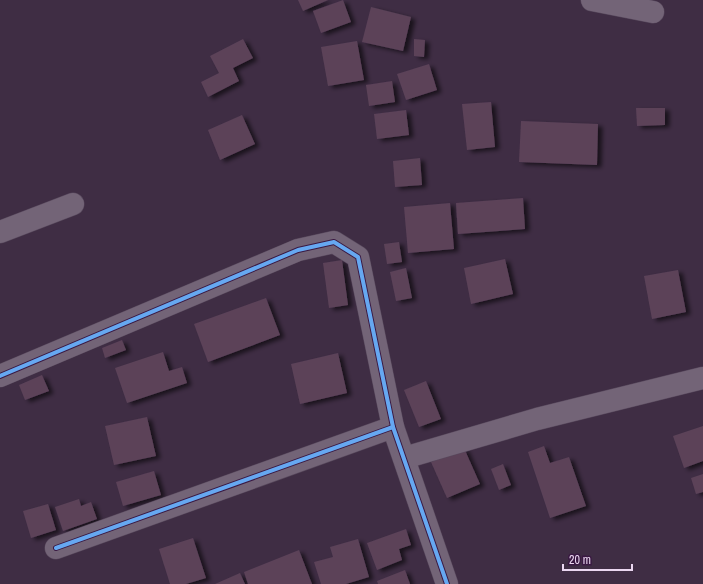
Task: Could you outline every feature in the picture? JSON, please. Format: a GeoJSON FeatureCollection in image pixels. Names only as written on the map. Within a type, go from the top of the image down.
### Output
{"type":"FeatureCollection","features":[{"type":"Feature","properties":{"kind":"street"},"geometry":{"type":"LineString","coordinates":[[592,0],[653,12]]}},
{"type":"Feature","properties":{"kind":"street"},"geometry":{"type":"LineString","coordinates":[[0,232],[73,204]]}},
{"type":"Feature","properties":{"kind":"street"},"geometry":{"type":"LineString","coordinates":[[0,376],[298,250],[334,242],[358,257],[393,427],[447,584]]}},
{"type":"Feature","properties":{"kind":"street"},"geometry":{"type":"LineString","coordinates":[[404,458],[537,419],[703,378]]}},
{"type":"Feature","properties":{"kind":"street"},"geometry":{"type":"LineString","coordinates":[[56,548],[393,427]]}},
{"type":"Feature","properties":{"kind":"building"},"geometry":{"type":"Polygon","coordinates":[[[298,0],[328,0],[303,11],[298,0]]]}},
{"type":"Feature","properties":{"kind":"building"},"geometry":{"type":"Polygon","coordinates":[[[343,0],[351,22],[321,33],[313,11],[343,0]]]}},
{"type":"Feature","properties":{"kind":"building"},"geometry":{"type":"Polygon","coordinates":[[[371,7],[411,17],[403,51],[362,42],[371,7]]]}},
{"type":"Feature","properties":{"kind":"building"},"geometry":{"type":"Polygon","coordinates":[[[243,39],[253,58],[233,68],[239,81],[208,97],[201,82],[219,73],[210,56],[243,39]]]}},
{"type":"Feature","properties":{"kind":"building"},"geometry":{"type":"Polygon","coordinates":[[[414,39],[425,40],[424,57],[414,56],[414,39]]]}},
{"type":"Feature","properties":{"kind":"building"},"geometry":{"type":"Polygon","coordinates":[[[357,41],[364,80],[328,86],[321,47],[357,41]]]}},
{"type":"Feature","properties":{"kind":"building"},"geometry":{"type":"Polygon","coordinates":[[[429,64],[437,90],[406,100],[397,74],[429,64]]]}},
{"type":"Feature","properties":{"kind":"building"},"geometry":{"type":"Polygon","coordinates":[[[392,81],[395,102],[369,106],[366,85],[392,81]]]}},
{"type":"Feature","properties":{"kind":"building"},"geometry":{"type":"Polygon","coordinates":[[[491,102],[495,147],[467,150],[462,104],[491,102]]]}},
{"type":"Feature","properties":{"kind":"building"},"geometry":{"type":"Polygon","coordinates":[[[636,108],[665,108],[665,125],[637,126],[636,108]]]}},
{"type":"Feature","properties":{"kind":"building"},"geometry":{"type":"Polygon","coordinates":[[[406,110],[409,135],[377,139],[374,114],[406,110]]]}},
{"type":"Feature","properties":{"kind":"building"},"geometry":{"type":"Polygon","coordinates":[[[242,115],[255,144],[220,160],[208,130],[242,115]]]}},
{"type":"Feature","properties":{"kind":"building"},"geometry":{"type":"Polygon","coordinates":[[[521,121],[598,124],[597,165],[519,162],[521,121]]]}},
{"type":"Feature","properties":{"kind":"building"},"geometry":{"type":"Polygon","coordinates":[[[420,158],[422,185],[395,187],[393,161],[420,158]]]}},
{"type":"Feature","properties":{"kind":"building"},"geometry":{"type":"Polygon","coordinates":[[[523,198],[525,229],[458,234],[456,203],[523,198]]]}},
{"type":"Feature","properties":{"kind":"building"},"geometry":{"type":"Polygon","coordinates":[[[450,203],[454,249],[408,253],[404,207],[450,203]]]}},
{"type":"Feature","properties":{"kind":"building"},"geometry":{"type":"Polygon","coordinates":[[[399,242],[402,262],[387,264],[384,244],[399,242]]]}},
{"type":"Feature","properties":{"kind":"building"},"geometry":{"type":"Polygon","coordinates":[[[505,259],[513,294],[471,304],[464,268],[505,259]]]}},
{"type":"Feature","properties":{"kind":"building"},"geometry":{"type":"Polygon","coordinates":[[[342,260],[348,305],[329,308],[323,263],[342,260]]]}},
{"type":"Feature","properties":{"kind":"building"},"geometry":{"type":"Polygon","coordinates":[[[406,268],[412,298],[396,301],[390,272],[406,268]]]}},
{"type":"Feature","properties":{"kind":"building"},"geometry":{"type":"Polygon","coordinates":[[[678,270],[686,312],[652,319],[644,276],[678,270]]]}},
{"type":"Feature","properties":{"kind":"building"},"geometry":{"type":"Polygon","coordinates":[[[266,298],[280,335],[208,362],[194,324],[266,298]]]}},
{"type":"Feature","properties":{"kind":"building"},"geometry":{"type":"Polygon","coordinates":[[[122,340],[126,350],[105,358],[102,348],[122,340]]]}},
{"type":"Feature","properties":{"kind":"building"},"geometry":{"type":"Polygon","coordinates":[[[163,352],[169,371],[182,367],[187,383],[127,403],[115,368],[163,352]]]}},
{"type":"Feature","properties":{"kind":"building"},"geometry":{"type":"Polygon","coordinates":[[[338,353],[347,393],[300,404],[291,364],[338,353]]]}},
{"type":"Feature","properties":{"kind":"building"},"geometry":{"type":"Polygon","coordinates":[[[42,375],[49,391],[25,400],[19,385],[42,375]]]}},
{"type":"Feature","properties":{"kind":"building"},"geometry":{"type":"Polygon","coordinates":[[[426,381],[441,419],[419,427],[404,390],[426,381]]]}},
{"type":"Feature","properties":{"kind":"building"},"geometry":{"type":"Polygon","coordinates":[[[147,417],[156,456],[114,465],[105,426],[147,417]]]}},
{"type":"Feature","properties":{"kind":"building"},"geometry":{"type":"Polygon","coordinates":[[[703,426],[703,461],[684,468],[673,436],[703,426]]]}},
{"type":"Feature","properties":{"kind":"building"},"geometry":{"type":"Polygon","coordinates":[[[544,446],[550,463],[569,457],[586,506],[550,518],[528,452],[544,446]]]}},
{"type":"Feature","properties":{"kind":"building"},"geometry":{"type":"Polygon","coordinates":[[[464,448],[480,484],[447,498],[431,462],[464,448]]]}},
{"type":"Feature","properties":{"kind":"building"},"geometry":{"type":"Polygon","coordinates":[[[503,464],[511,485],[499,490],[491,469],[503,464]]]}},
{"type":"Feature","properties":{"kind":"building"},"geometry":{"type":"Polygon","coordinates":[[[154,471],[161,495],[123,506],[116,482],[154,471]]]}},
{"type":"Feature","properties":{"kind":"building"},"geometry":{"type":"Polygon","coordinates":[[[703,474],[703,492],[696,494],[691,478],[703,474]]]}},
{"type":"Feature","properties":{"kind":"building"},"geometry":{"type":"Polygon","coordinates":[[[79,499],[81,506],[91,502],[97,519],[63,531],[55,507],[79,499]]]}},
{"type":"Feature","properties":{"kind":"building"},"geometry":{"type":"Polygon","coordinates":[[[48,504],[56,530],[31,538],[23,511],[48,504]]]}},
{"type":"Feature","properties":{"kind":"building"},"geometry":{"type":"Polygon","coordinates":[[[406,529],[411,545],[399,549],[402,560],[377,570],[367,543],[406,529]]]}},
{"type":"Feature","properties":{"kind":"building"},"geometry":{"type":"Polygon","coordinates":[[[193,538],[206,578],[186,584],[170,584],[159,549],[193,538]]]}},
{"type":"Feature","properties":{"kind":"building"},"geometry":{"type":"Polygon","coordinates":[[[358,539],[369,577],[346,584],[321,584],[314,562],[333,557],[330,547],[358,539]]]}},
{"type":"Feature","properties":{"kind":"building"},"geometry":{"type":"Polygon","coordinates":[[[299,550],[312,584],[248,584],[244,572],[299,550]]]}},
{"type":"Feature","properties":{"kind":"building"},"geometry":{"type":"Polygon","coordinates":[[[405,570],[410,584],[378,584],[377,581],[405,570]]]}},
{"type":"Feature","properties":{"kind":"building"},"geometry":{"type":"Polygon","coordinates":[[[240,573],[245,584],[215,584],[240,573]]]}},
{"type":"Feature","properties":{"kind":"cycle path"},"geometry":{"type":"LineString","coordinates":[[0,376],[298,250],[334,242],[358,257],[393,427],[447,584]]}},
{"type":"Feature","properties":{"kind":"cycle path"},"geometry":{"type":"LineString","coordinates":[[56,548],[393,427]]}}]}
